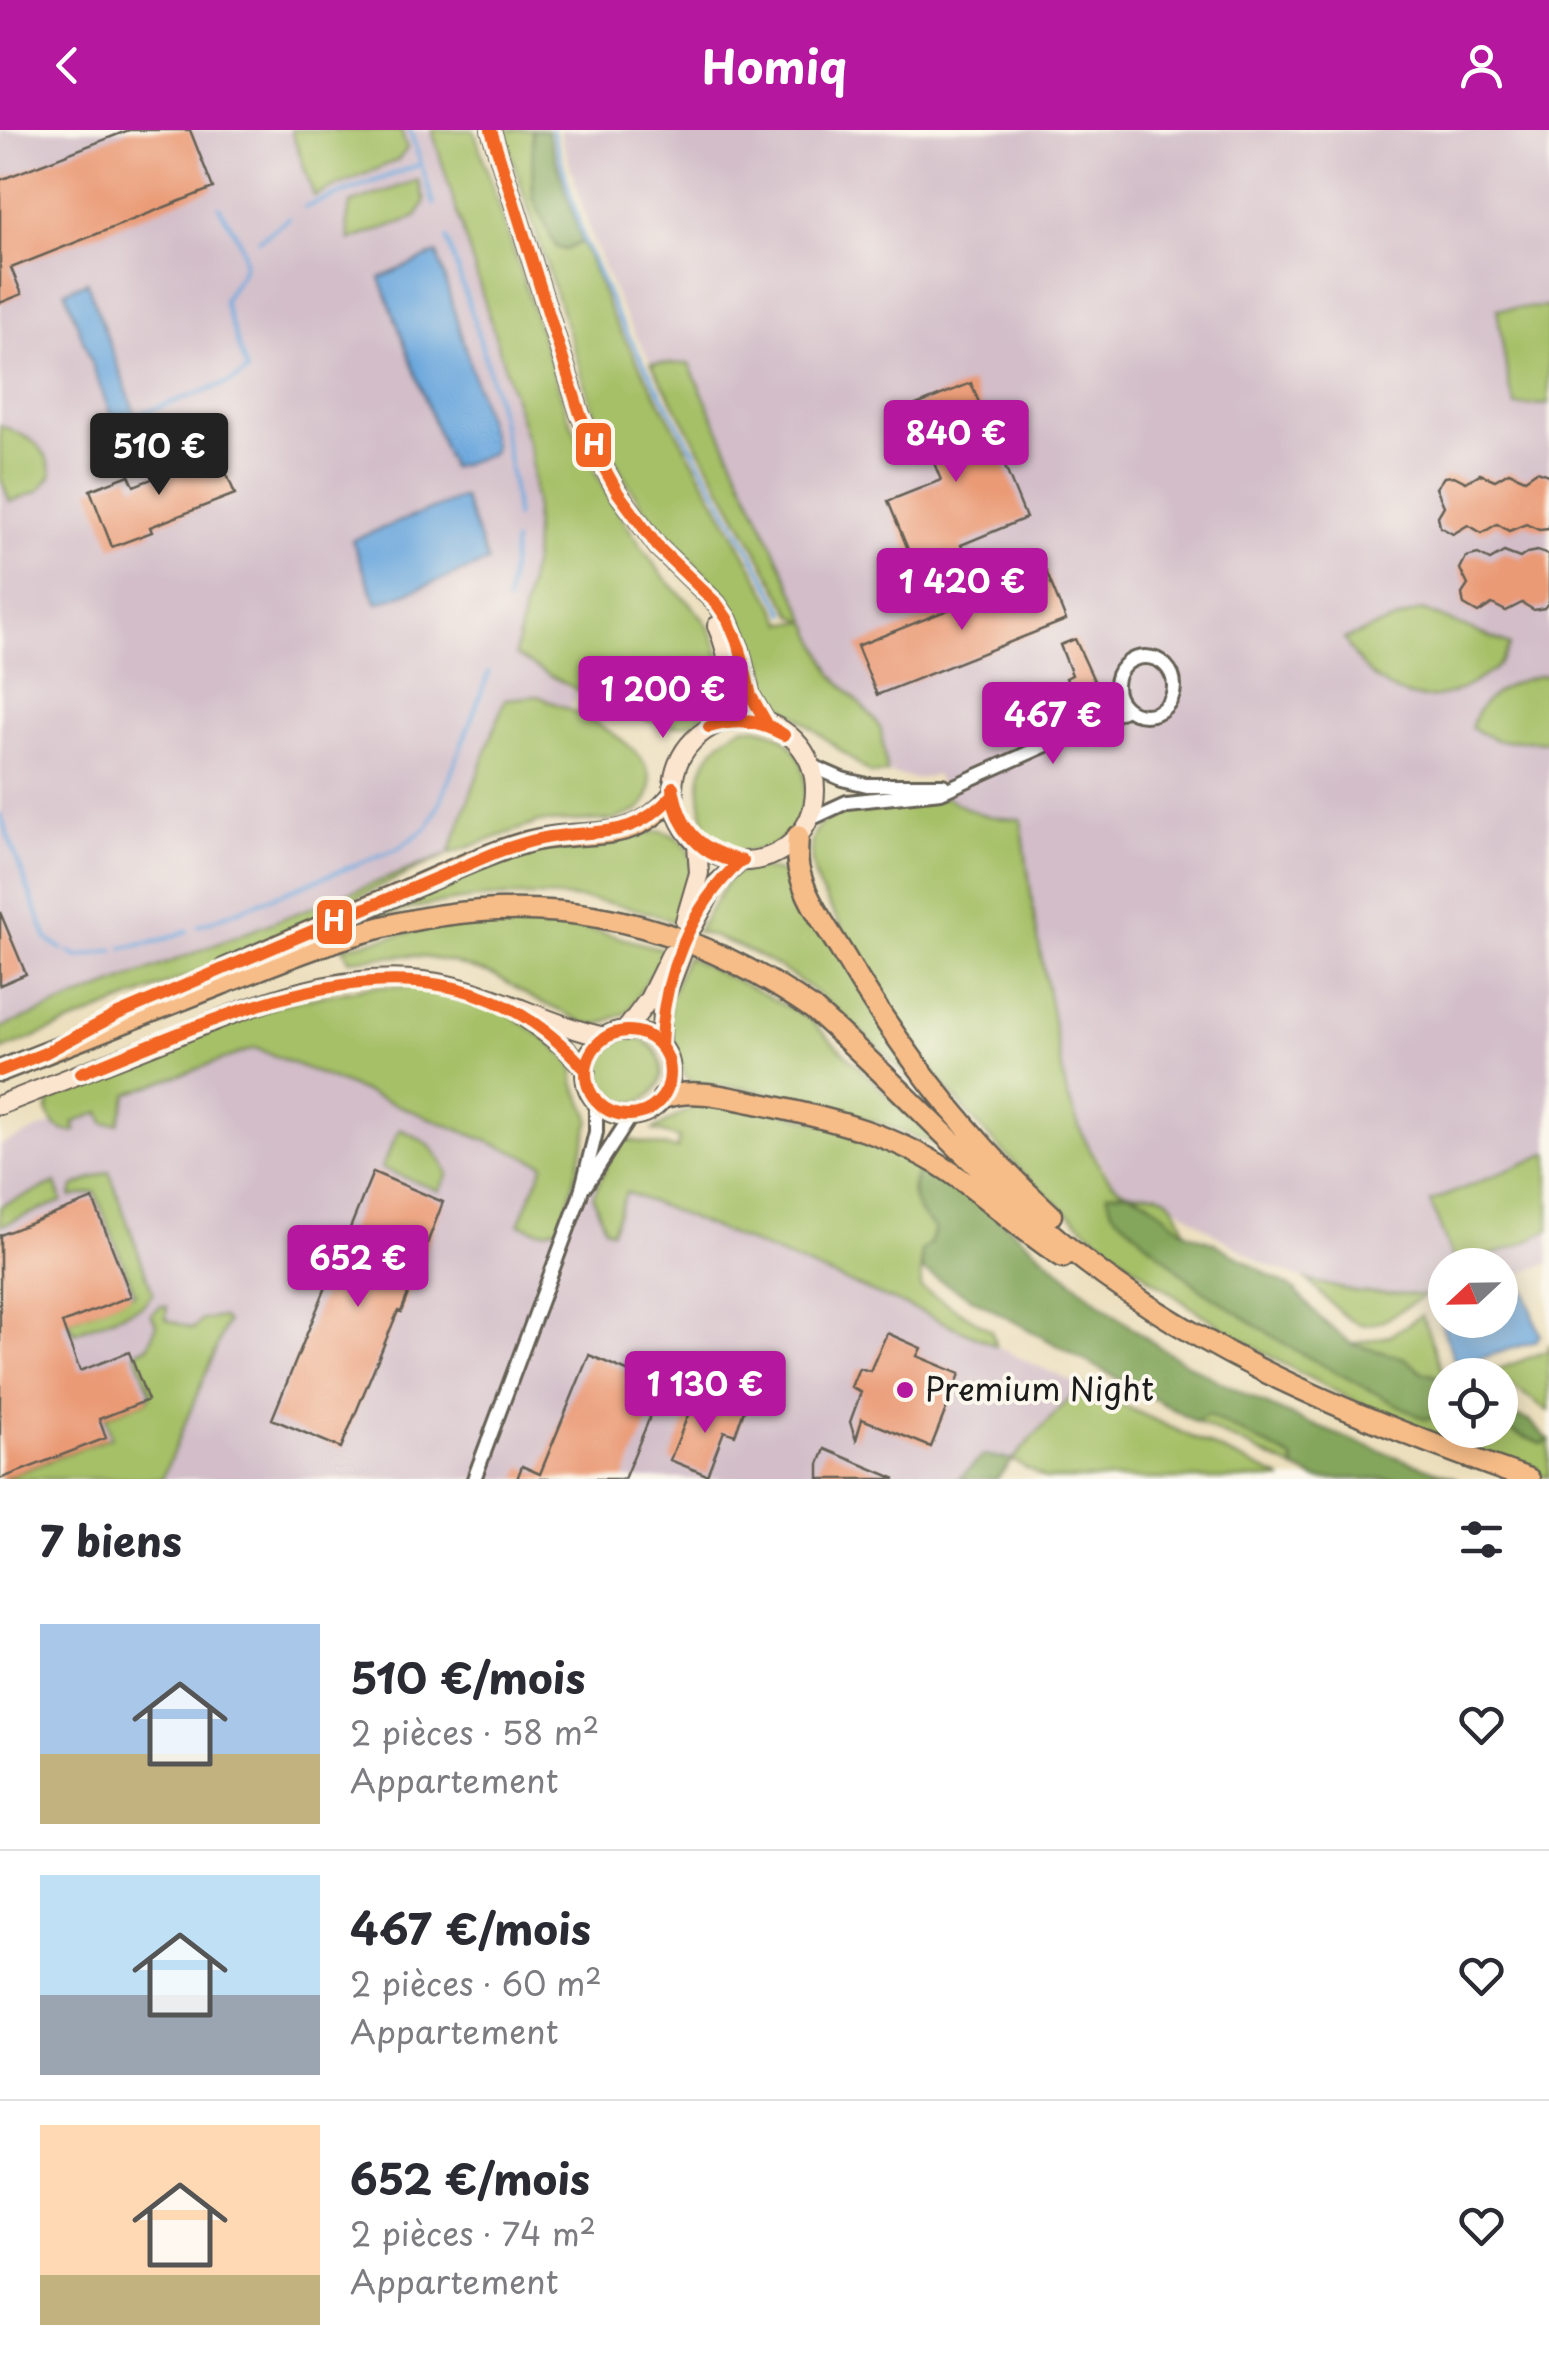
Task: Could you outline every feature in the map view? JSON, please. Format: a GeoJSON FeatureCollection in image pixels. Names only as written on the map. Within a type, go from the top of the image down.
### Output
{"type":"FeatureCollection","features":[{"type":"Feature","properties":{"kind":"main road"},"geometry":{"type":"LineString","coordinates":[[491,130],[580,414],[597,453],[658,547],[717,604],[728,620],[752,696],[766,722]]}},
{"type":"Feature","properties":{"kind":"main road"},"geometry":{"type":"LineString","coordinates":[[700,589],[720,632],[729,664],[728,692],[716,724]]}},
{"type":"Feature","properties":{"kind":"main road"},"geometry":{"type":"LineString","coordinates":[[742,862],[718,856],[697,844],[680,822],[673,794],[674,772],[680,758],[699,735],[716,724],[741,719],[766,722],[793,739],[810,765],[815,793],[803,828],[800,874],[878,1011],[932,1086],[993,1158],[1046,1210],[1213,1344]]}},
{"type":"Feature","properties":{"kind":"main road"},"geometry":{"type":"LineString","coordinates":[[45,1053],[118,1014],[497,852],[546,838],[611,834],[638,827],[673,794]]}},
{"type":"Feature","properties":{"kind":"main road"},"geometry":{"type":"LineString","coordinates":[[697,844],[699,873],[689,924],[715,885],[742,862],[779,852],[803,828]]}},
{"type":"Feature","properties":{"kind":"main road"},"geometry":{"type":"LineString","coordinates":[[0,1071],[313,948],[416,919],[473,910],[528,908],[624,920],[730,958],[771,980],[813,1010],[856,1046],[1043,1226],[1147,1306]]}},
{"type":"Feature","properties":{"kind":"main road"},"geometry":{"type":"LineString","coordinates":[[661,1046],[662,1005],[677,951],[625,1030],[595,1046],[586,1070],[596,1102],[618,1115],[631,1116],[644,1113],[664,1098],[688,1092],[720,1096],[840,1122],[893,1140],[957,1176],[1046,1246],[1213,1344],[1366,1418],[1529,1479]]}},
{"type":"Feature","properties":{"kind":"main road"},"geometry":{"type":"LineString","coordinates":[[0,1105],[242,1010],[317,987],[374,979],[422,980],[470,989],[584,1033],[606,1037]]}},
{"type":"Feature","properties":{"kind":"main road"},"geometry":{"type":"LineString","coordinates":[[503,1001],[563,1046],[586,1070]]}},
{"type":"Feature","properties":{"kind":"main road"},"geometry":{"type":"LineString","coordinates":[[625,1030],[651,1037],[661,1046],[670,1066],[664,1098]]}},
{"type":"Feature","properties":{"kind":"street"},"geometry":{"type":"LineString","coordinates":[[803,828],[847,802],[926,795],[960,784],[1127,709],[1141,715],[1156,713],[1169,704],[1175,690],[1173,674],[1164,662],[1150,656],[1134,658],[1122,668],[1116,682],[1118,697],[1127,709]]}},
{"type":"Feature","properties":{"kind":"street"},"geometry":{"type":"LineString","coordinates":[[810,765],[842,780],[866,784],[960,784]]}},
{"type":"Feature","properties":{"kind":"street"},"geometry":{"type":"LineString","coordinates":[[474,1479],[580,1196],[596,1132],[596,1102]]}},
{"type":"Feature","properties":{"kind":"street"},"geometry":{"type":"LineString","coordinates":[[580,1196],[631,1116]]}},
{"type":"Feature","properties":{"kind":"shaded area"},"geometry":{"type":"Polygon","coordinates":[[[0,130],[432,130],[531,453],[535,506],[533,561],[515,655],[577,693],[569,710],[538,696],[505,699],[449,854],[0,1028],[0,130]]]}},
{"type":"Feature","properties":{"kind":"shaded area"},"geometry":{"type":"Polygon","coordinates":[[[559,130],[1549,130],[1549,1263],[1518,1275],[1518,1248],[1428,1248],[1428,1295],[1356,1292],[1262,1263],[1159,1193],[1128,1192],[1113,1181],[1086,1141],[1066,1091],[1021,819],[969,812],[946,797],[936,775],[915,779],[887,773],[881,730],[832,674],[689,365],[651,363],[622,311],[592,239],[559,130]]]}},
{"type":"Feature","properties":{"kind":"shaded area"},"geometry":{"type":"Polygon","coordinates":[[[255,1048],[921,1312],[1081,1386],[1012,1460],[984,1455],[958,1479],[0,1479],[0,1145],[255,1048]]]}},
{"type":"Feature","properties":{"kind":"green space"},"geometry":{"type":"Polygon","coordinates":[[[291,130],[401,130],[407,149],[398,160],[314,196],[291,130]]]}},
{"type":"Feature","properties":{"kind":"green space"},"geometry":{"type":"Polygon","coordinates":[[[432,130],[474,130],[576,434],[633,534],[714,638],[720,657],[721,686],[713,703],[692,722],[667,725],[646,720],[573,688],[515,655],[533,561],[535,506],[531,453],[432,130]]]}},
{"type":"Feature","properties":{"kind":"green space"},"geometry":{"type":"Polygon","coordinates":[[[503,130],[532,130],[533,198],[556,247],[565,250],[582,242],[612,316],[784,623],[805,622],[793,615],[651,363],[689,364],[832,674],[881,730],[887,773],[871,774],[767,693],[734,612],[646,511],[628,484],[598,425],[503,130]]]}},
{"type":"Feature","properties":{"kind":"green space"},"geometry":{"type":"Polygon","coordinates":[[[532,130],[547,130],[582,242],[565,250],[556,247],[533,198],[532,130]]]}},
{"type":"Feature","properties":{"kind":"green space"},"geometry":{"type":"Polygon","coordinates":[[[418,180],[425,201],[417,217],[350,240],[350,204],[418,180]]]}},
{"type":"Feature","properties":{"kind":"green space"},"geometry":{"type":"Polygon","coordinates":[[[1549,307],[1549,404],[1516,406],[1509,386],[1497,309],[1549,307]]]}},
{"type":"Feature","properties":{"kind":"green space"},"geometry":{"type":"Polygon","coordinates":[[[0,425],[27,437],[40,448],[52,475],[39,491],[10,502],[0,477],[0,425]]]}},
{"type":"Feature","properties":{"kind":"green space"},"geometry":{"type":"Polygon","coordinates":[[[1422,610],[1510,645],[1491,671],[1453,693],[1416,697],[1399,692],[1368,672],[1344,639],[1422,610]]]}},
{"type":"Feature","properties":{"kind":"green space"},"geometry":{"type":"Polygon","coordinates":[[[1545,675],[1549,678],[1549,692],[1545,693],[1549,742],[1496,740],[1471,728],[1489,698],[1521,680],[1545,675]]]}},
{"type":"Feature","properties":{"kind":"green space"},"geometry":{"type":"Polygon","coordinates":[[[538,696],[576,713],[620,739],[638,754],[648,771],[650,790],[640,810],[614,820],[540,822],[449,854],[505,699],[538,696]]]}},
{"type":"Feature","properties":{"kind":"green space"},"geometry":{"type":"Polygon","coordinates":[[[743,727],[776,734],[796,752],[805,777],[803,804],[791,829],[771,846],[743,851],[709,840],[700,789],[701,774],[714,748],[743,727]]]}},
{"type":"Feature","properties":{"kind":"green space"},"geometry":{"type":"Polygon","coordinates":[[[946,797],[982,814],[1021,819],[1066,1091],[1089,1148],[1107,1176],[1131,1193],[1159,1194],[1175,1206],[1186,1232],[1147,1200],[1198,1287],[1291,1347],[1428,1419],[1428,1432],[1301,1373],[1226,1330],[1153,1280],[1019,1168],[961,1105],[909,1038],[874,983],[819,888],[811,856],[814,834],[827,819],[846,811],[946,797]]]}},
{"type":"Feature","properties":{"kind":"green space"},"geometry":{"type":"Polygon","coordinates":[[[661,831],[676,837],[691,857],[690,883],[678,924],[619,905],[522,896],[429,905],[339,928],[526,849],[661,831]]]}},
{"type":"Feature","properties":{"kind":"green space"},"geometry":{"type":"Polygon","coordinates":[[[449,854],[210,967],[0,1051],[0,1028],[449,854]]]}},
{"type":"Feature","properties":{"kind":"green space"},"geometry":{"type":"Polygon","coordinates":[[[757,868],[780,872],[795,883],[973,1145],[848,1019],[814,991],[739,946],[697,932],[731,875],[757,868]]]}},
{"type":"Feature","properties":{"kind":"green space"},"geometry":{"type":"Polygon","coordinates":[[[538,921],[666,950],[628,1012],[601,1024],[588,1024],[496,976],[452,962],[410,955],[349,960],[343,947],[440,926],[538,921]]]}},
{"type":"Feature","properties":{"kind":"green space"},"geometry":{"type":"Polygon","coordinates":[[[686,957],[808,1018],[944,1149],[822,1105],[760,1091],[694,1083],[684,1076],[669,1031],[670,998],[686,957]]]}},
{"type":"Feature","properties":{"kind":"green space"},"geometry":{"type":"Polygon","coordinates":[[[374,986],[443,990],[482,1001],[520,1021],[568,1059],[590,1120],[563,1223],[542,1231],[519,1224],[544,1164],[255,1048],[128,1094],[118,1124],[104,1123],[100,1112],[73,1123],[76,1131],[65,1131],[47,1111],[54,1091],[279,1004],[374,986]]]}},
{"type":"Feature","properties":{"kind":"green space"},"geometry":{"type":"Polygon","coordinates":[[[629,1037],[653,1046],[662,1070],[653,1094],[629,1103],[605,1094],[596,1070],[605,1046],[629,1037]]]}},
{"type":"Feature","properties":{"kind":"green space"},"geometry":{"type":"Polygon","coordinates":[[[701,1103],[785,1113],[920,1159],[911,1193],[935,1229],[930,1244],[921,1251],[921,1288],[991,1330],[996,1346],[626,1192],[612,1231],[605,1228],[593,1196],[608,1162],[624,1139],[677,1149],[679,1138],[653,1130],[701,1103]]]}},
{"type":"Feature","properties":{"kind":"green space"},"geometry":{"type":"Polygon","coordinates":[[[400,1129],[435,1151],[448,1174],[439,1191],[381,1168],[400,1129]]]}},
{"type":"Feature","properties":{"kind":"green space"},"geometry":{"type":"Polygon","coordinates":[[[1549,1153],[1549,1230],[1515,1246],[1448,1248],[1430,1202],[1549,1153]]]}},
{"type":"Feature","properties":{"kind":"green space"},"geometry":{"type":"Polygon","coordinates":[[[920,1159],[1166,1351],[1272,1407],[1458,1479],[1316,1479],[1295,1469],[1293,1459],[1208,1415],[1196,1422],[923,1271],[921,1251],[930,1244],[935,1229],[920,1212],[914,1197],[920,1159]]]}},
{"type":"Feature","properties":{"kind":"green space"},"geometry":{"type":"Polygon","coordinates":[[[109,1171],[153,1293],[142,1306],[74,1333],[69,1320],[135,1293],[95,1192],[71,1197],[73,1187],[109,1171]]]}},
{"type":"Feature","properties":{"kind":"green space"},"geometry":{"type":"Polygon","coordinates":[[[56,1183],[62,1201],[0,1226],[0,1206],[56,1183]]]}},
{"type":"Feature","properties":{"kind":"green space"},"geometry":{"type":"Polygon","coordinates":[[[1128,1192],[1147,1200],[1186,1232],[1214,1243],[1295,1290],[1322,1320],[1352,1344],[1404,1358],[1428,1374],[1428,1419],[1291,1348],[1198,1287],[1112,1211],[1107,1193],[1128,1192]]]}},
{"type":"Feature","properties":{"kind":"green space"},"geometry":{"type":"Polygon","coordinates":[[[1307,1280],[1356,1292],[1426,1295],[1386,1318],[1362,1324],[1340,1312],[1307,1280]]]}},
{"type":"Feature","properties":{"kind":"green space"},"geometry":{"type":"Polygon","coordinates":[[[167,1306],[166,1319],[193,1329],[202,1320],[222,1317],[227,1322],[162,1479],[2,1479],[111,1437],[105,1417],[148,1400],[151,1393],[135,1352],[149,1346],[156,1324],[151,1314],[167,1306]]]}},
{"type":"Feature","properties":{"kind":"green space"},"geometry":{"type":"Polygon","coordinates":[[[1422,1315],[1438,1358],[1428,1358],[1428,1374],[1404,1358],[1352,1344],[1389,1336],[1422,1315]]]}},
{"type":"Feature","properties":{"kind":"green space"},"geometry":{"type":"Polygon","coordinates":[[[1549,1343],[1549,1411],[1518,1390],[1518,1362],[1547,1351],[1549,1343]]]}},
{"type":"Feature","properties":{"kind":"green space"},"geometry":{"type":"Polygon","coordinates":[[[1081,1386],[1283,1479],[1046,1479],[1012,1460],[1081,1386]]]}},
{"type":"Feature","properties":{"kind":"green space"},"geometry":{"type":"Polygon","coordinates":[[[1207,1415],[1293,1459],[1295,1469],[1196,1422],[1207,1415]]]}},
{"type":"Feature","properties":{"kind":"green space"},"geometry":{"type":"Polygon","coordinates":[[[1518,1417],[1530,1421],[1549,1440],[1542,1444],[1518,1434],[1518,1417]]]}},
{"type":"Feature","properties":{"kind":"green space"},"geometry":{"type":"Polygon","coordinates":[[[1518,1434],[1542,1444],[1549,1440],[1549,1477],[1468,1448],[1518,1448],[1518,1434]]]}},
{"type":"Feature","properties":{"kind":"green space"},"geometry":{"type":"Polygon","coordinates":[[[984,1455],[1012,1460],[997,1479],[958,1479],[984,1455]]]}},
{"type":"Feature","properties":{"kind":"water"},"geometry":{"type":"Polygon","coordinates":[[[437,253],[494,445],[493,453],[451,468],[380,278],[437,253]]]}},
{"type":"Feature","properties":{"kind":"water"},"geometry":{"type":"Polygon","coordinates":[[[87,282],[139,424],[117,432],[65,291],[87,282]]]}},
{"type":"Feature","properties":{"kind":"water"},"geometry":{"type":"Polygon","coordinates":[[[463,497],[488,562],[377,604],[352,540],[463,497]]]}},
{"type":"Feature","properties":{"kind":"water"},"geometry":{"type":"Polygon","coordinates":[[[1524,1288],[1540,1335],[1536,1341],[1482,1358],[1454,1358],[1446,1338],[1518,1338],[1518,1290],[1524,1288]]]}},
{"type":"Feature","properties":{"kind":"building"},"geometry":{"type":"Polygon","coordinates":[[[129,130],[190,130],[213,188],[11,268],[22,294],[0,303],[0,180],[129,130]]]}},
{"type":"Feature","properties":{"kind":"building"},"geometry":{"type":"Polygon","coordinates":[[[971,383],[1026,518],[961,545],[968,563],[921,581],[888,501],[941,480],[911,407],[971,383]]]}},
{"type":"Feature","properties":{"kind":"building"},"geometry":{"type":"Polygon","coordinates":[[[218,453],[235,494],[150,527],[152,532],[112,547],[90,490],[129,475],[134,486],[218,453]]]}},
{"type":"Feature","properties":{"kind":"building"},"geometry":{"type":"Polygon","coordinates":[[[1537,471],[1549,475],[1549,529],[1539,530],[1526,524],[1509,531],[1497,524],[1482,533],[1468,525],[1453,534],[1440,527],[1438,516],[1444,506],[1436,488],[1444,477],[1454,476],[1466,482],[1480,474],[1495,480],[1509,472],[1525,479],[1537,471]]]}},
{"type":"Feature","properties":{"kind":"building"},"geometry":{"type":"Polygon","coordinates":[[[1537,551],[1549,555],[1549,602],[1544,608],[1534,610],[1522,603],[1506,611],[1492,604],[1478,613],[1464,605],[1462,594],[1468,585],[1460,569],[1466,557],[1478,554],[1490,560],[1504,552],[1520,558],[1537,551]]]}},
{"type":"Feature","properties":{"kind":"building"},"geometry":{"type":"Polygon","coordinates":[[[1046,571],[1066,620],[877,695],[857,646],[1046,571]]]}},
{"type":"Feature","properties":{"kind":"building"},"geometry":{"type":"Polygon","coordinates":[[[1075,639],[1097,687],[1074,696],[1066,678],[1072,675],[1060,645],[1075,639]]]}},
{"type":"Feature","properties":{"kind":"building"},"geometry":{"type":"Polygon","coordinates":[[[0,912],[26,974],[0,985],[0,912]]]}},
{"type":"Feature","properties":{"kind":"building"},"geometry":{"type":"Polygon","coordinates":[[[373,1172],[443,1202],[401,1312],[398,1311],[341,1448],[272,1419],[373,1172]]]}},
{"type":"Feature","properties":{"kind":"building"},"geometry":{"type":"Polygon","coordinates":[[[93,1199],[131,1296],[62,1323],[80,1371],[129,1352],[148,1400],[99,1419],[106,1438],[0,1479],[0,1235],[93,1199]]]}},
{"type":"Feature","properties":{"kind":"building","name":"Premium Night"},"geometry":{"type":"Polygon","coordinates":[[[887,1333],[921,1348],[917,1356],[960,1374],[931,1447],[862,1419],[856,1440],[850,1422],[861,1392],[851,1387],[859,1368],[870,1371],[887,1333]]]}},
{"type":"Feature","properties":{"kind":"building"},"geometry":{"type":"Polygon","coordinates":[[[589,1355],[663,1386],[624,1479],[517,1479],[522,1466],[540,1474],[589,1355]]]}},
{"type":"Feature","properties":{"kind":"building"},"geometry":{"type":"Polygon","coordinates":[[[714,1399],[744,1410],[735,1435],[724,1431],[707,1475],[670,1460],[690,1410],[707,1417],[714,1399]]]}},
{"type":"Feature","properties":{"kind":"building"},"geometry":{"type":"Polygon","coordinates":[[[825,1449],[896,1479],[819,1479],[825,1449]]]}},
{"type":"Feature","properties":{"kind":"waterway"},"geometry":{"type":"LineString","coordinates":[[305,207],[421,164],[410,130]]}},
{"type":"Feature","properties":{"kind":"waterway"},"geometry":{"type":"LineString","coordinates":[[552,130],[585,243],[617,316],[786,614]]}},
{"type":"Feature","properties":{"kind":"waterway"},"geometry":{"type":"LineString","coordinates":[[421,164],[434,204]]}},
{"type":"Feature","properties":{"kind":"waterway"},"geometry":{"type":"LineString","coordinates":[[136,415],[231,382],[247,372],[224,302],[241,274],[244,257],[239,239],[219,207]]}},
{"type":"Feature","properties":{"kind":"waterway"},"geometry":{"type":"LineString","coordinates":[[259,240],[289,218]]}},
{"type":"Feature","properties":{"kind":"waterway"},"geometry":{"type":"LineString","coordinates":[[447,239],[499,410],[516,517]]}},
{"type":"Feature","properties":{"kind":"waterway"},"geometry":{"type":"LineString","coordinates":[[507,602],[514,542]]}},
{"type":"Feature","properties":{"kind":"waterway"},"geometry":{"type":"LineString","coordinates":[[198,926],[399,848],[428,827],[489,672]]}},
{"type":"Feature","properties":{"kind":"waterway"},"geometry":{"type":"LineString","coordinates":[[0,815],[47,939],[62,949]]}},
{"type":"Feature","properties":{"kind":"waterway"},"geometry":{"type":"LineString","coordinates":[[123,948],[187,931]]}},
{"type":"Feature","properties":{"kind":"waterway"},"geometry":{"type":"LineString","coordinates":[[69,952],[78,957],[114,950]]}},
{"type":"Feature","properties":{"kind":"transit line","name":"H"},"geometry":{"type":"LineString","coordinates":[[491,130],[580,414],[602,464],[658,547],[717,604],[728,620],[740,649],[751,696],[766,722]]}},
{"type":"Feature","properties":{"kind":"transit line","name":"H"},"geometry":{"type":"LineString","coordinates":[[709,727],[748,720],[784,735]]}},
{"type":"Feature","properties":{"kind":"transit line","name":"H"},"geometry":{"type":"LineString","coordinates":[[709,727],[748,723],[784,735]]}},
{"type":"Feature","properties":{"kind":"transit line","name":"H"},"geometry":{"type":"LineString","coordinates":[[673,787],[681,816],[694,837],[715,851],[743,861]]}},
{"type":"Feature","properties":{"kind":"transit line","name":"H"},"geometry":{"type":"LineString","coordinates":[[673,787],[679,815],[693,839],[715,855],[743,861]]}},
{"type":"Feature","properties":{"kind":"transit line","name":"H"},"geometry":{"type":"LineString","coordinates":[[0,1071],[45,1053],[118,1014],[497,852],[543,838],[630,826],[673,795]]}},
{"type":"Feature","properties":{"kind":"transit line","name":"H"},"geometry":{"type":"LineString","coordinates":[[661,1046],[667,995],[682,945],[707,899],[741,861]]}},
{"type":"Feature","properties":{"kind":"transit line","name":"H"},"geometry":{"type":"LineString","coordinates":[[81,1073],[275,1000],[341,985],[407,981],[470,992],[530,1020],[586,1070]]}},
{"type":"Feature","properties":{"kind":"transit line","name":"H"},"geometry":{"type":"LineString","coordinates":[[620,1031],[636,1031],[652,1038],[663,1049],[670,1073],[667,1089],[658,1103],[636,1115],[620,1115],[604,1108],[593,1097],[586,1081],[586,1065],[593,1049],[604,1038],[620,1031]]}},
{"type":"Feature","properties":{"kind":"place","name":"Premium Night"},"geometry":{"type":"Point","coordinates":[905,1390]}}]}
